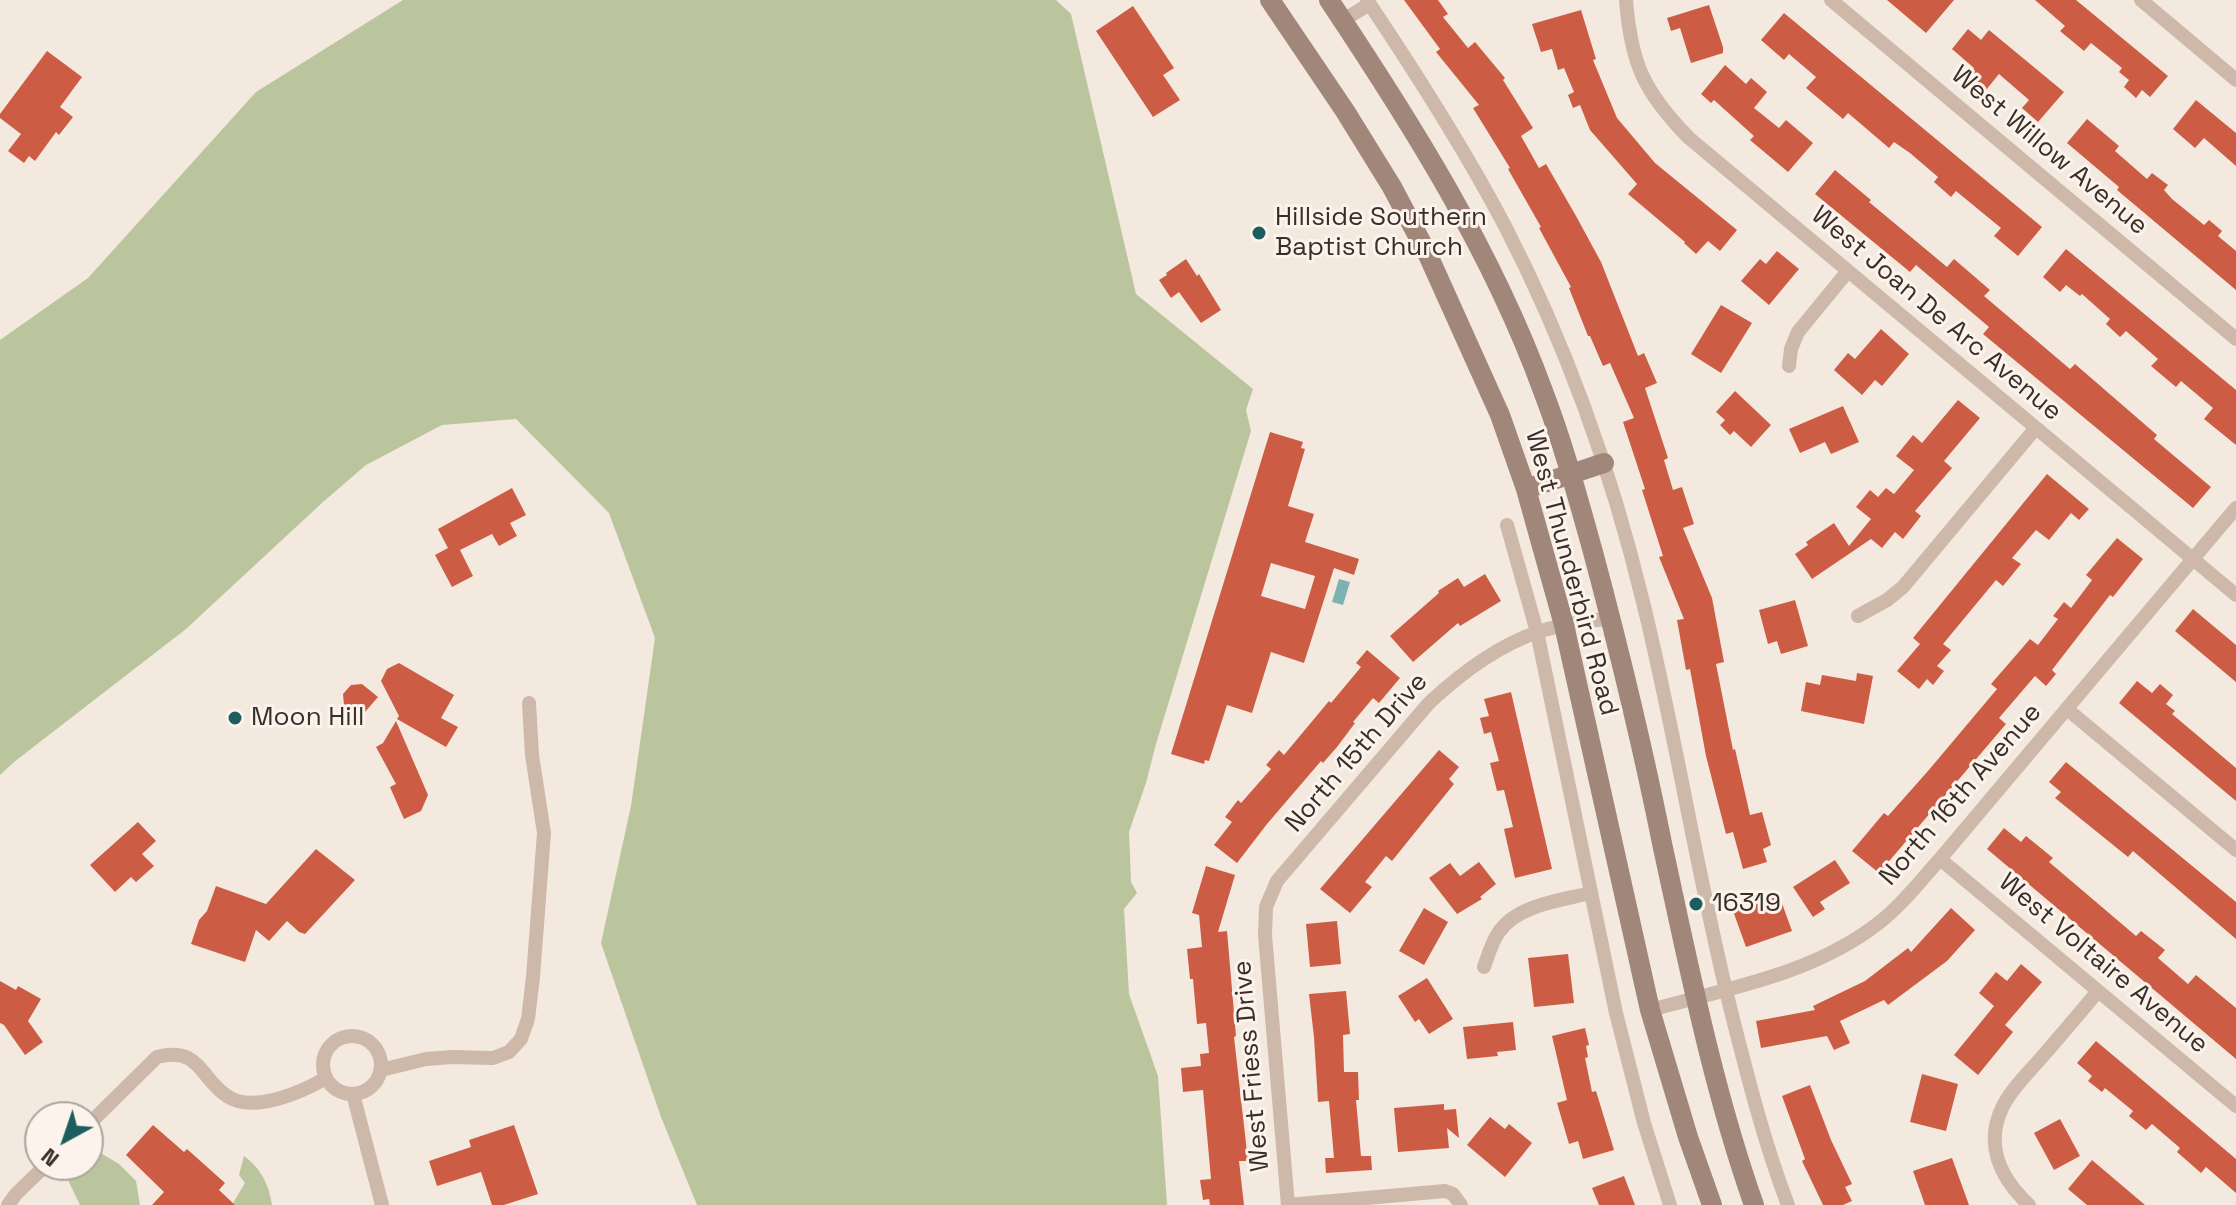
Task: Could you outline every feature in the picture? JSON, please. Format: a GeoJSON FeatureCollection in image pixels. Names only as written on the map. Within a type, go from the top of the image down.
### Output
{"type":"FeatureCollection","features":[{"type":"Feature","properties":{"kind":"main road","name":"West Thunderbird Road"},"geometry":{"type":"LineString","coordinates":[[1270,0],[1392,187],[1428,255],[1500,415],[1526,489],[1564,625],[1650,1010],[1712,1205]]}},
{"type":"Feature","properties":{"kind":"main road","name":"West Thunderbird Road"},"geometry":{"type":"LineString","coordinates":[[1329,0],[1388,88],[1471,232],[1543,389],[1571,474],[1611,618],[1695,998],[1736,1156],[1754,1205]]}},
{"type":"Feature","properties":{"kind":"main road"},"geometry":{"type":"LineString","coordinates":[[1526,489],[1604,463]]}},
{"type":"Feature","properties":{"kind":"street","name":"West Joan De Arc Avenue"},"geometry":{"type":"LineString","coordinates":[[1626,0],[1632,49],[1654,100],[1672,121],[1745,187],[2236,595]]}},
{"type":"Feature","properties":{"kind":"street","name":"West Willow Avenue"},"geometry":{"type":"LineString","coordinates":[[1831,0],[2236,339]]}},
{"type":"Feature","properties":{"kind":"street"},"geometry":{"type":"LineString","coordinates":[[2141,0],[2236,80]]}},
{"type":"Feature","properties":{"kind":"street"},"geometry":{"type":"LineString","coordinates":[[1343,20],[1368,2],[1450,127],[1506,227],[1550,323],[1604,463],[1643,602],[1725,990],[1750,1090],[1788,1205]]}},
{"type":"Feature","properties":{"kind":"street"},"geometry":{"type":"LineString","coordinates":[[1789,366],[1791,349],[1798,332],[1848,271]]}},
{"type":"Feature","properties":{"kind":"street"},"geometry":{"type":"LineString","coordinates":[[1858,616],[1903,587],[2035,429]]}},
{"type":"Feature","properties":{"kind":"street","name":"North 16th Avenue"},"geometry":{"type":"LineString","coordinates":[[1650,1010],[1788,973],[1841,949],[1898,906],[2236,508]]}},
{"type":"Feature","properties":{"kind":"street","name":"West Thunderbird Road"},"geometry":{"type":"LineString","coordinates":[[1507,525],[1537,632],[1616,1013],[1670,1205]]}},
{"type":"Feature","properties":{"kind":"street","name":"North 15th Drive"},"geometry":{"type":"LineString","coordinates":[[1265,924],[1266,907],[1277,881],[1429,703],[1475,665],[1517,640],[1564,625],[1611,618]]}},
{"type":"Feature","properties":{"kind":"street"},"geometry":{"type":"LineString","coordinates":[[381,1070],[426,1059],[493,1058],[509,1052],[521,1039],[528,1019],[533,977],[544,833],[532,755],[529,703]]}},
{"type":"Feature","properties":{"kind":"street"},"geometry":{"type":"LineString","coordinates":[[2067,709],[2236,850]]}},
{"type":"Feature","properties":{"kind":"street","name":"West Voltaire Avenue"},"geometry":{"type":"LineString","coordinates":[[1940,859],[2236,1106]]}},
{"type":"Feature","properties":{"kind":"street"},"geometry":{"type":"LineString","coordinates":[[1484,967],[1498,932],[1519,915],[1542,905],[1591,893]]}},
{"type":"Feature","properties":{"kind":"street","name":"West Friess Drive"},"geometry":{"type":"LineString","coordinates":[[1265,924],[1288,1205]]}},
{"type":"Feature","properties":{"kind":"street"},"geometry":{"type":"LineString","coordinates":[[2029,1205],[2004,1176],[1995,1154],[1996,1127],[2003,1105],[2098,991]]}},
{"type":"Feature","properties":{"kind":"street"},"geometry":{"type":"LineString","coordinates":[[351,1035],[364,1038],[375,1047],[381,1060],[381,1070],[377,1081],[369,1089],[353,1094],[343,1093],[326,1078],[323,1068],[326,1051],[338,1039],[351,1035]]}},
{"type":"Feature","properties":{"kind":"street"},"geometry":{"type":"LineString","coordinates":[[104,1109],[157,1057],[170,1054],[192,1060],[227,1096],[242,1103],[258,1103],[292,1095],[326,1078]]}},
{"type":"Feature","properties":{"kind":"street"},"geometry":{"type":"LineString","coordinates":[[353,1094],[382,1205]]}},
{"type":"Feature","properties":{"kind":"street"},"geometry":{"type":"LineString","coordinates":[[8,1205],[29,1181]]}},
{"type":"Feature","properties":{"kind":"street"},"geometry":{"type":"LineString","coordinates":[[1288,1205],[1445,1191],[1453,1194],[1461,1205]]}},
{"type":"Feature","properties":{"kind":"green space"},"geometry":{"type":"Polygon","coordinates":[[[403,0],[1056,0],[1071,14],[1136,294],[1253,389],[1246,410],[1251,431],[1129,832],[1131,882],[1137,893],[1124,909],[1129,994],[1158,1076],[1167,1205],[697,1205],[661,1117],[601,943],[631,806],[655,638],[609,513],[516,419],[442,425],[366,465],[186,629],[0,775],[0,340],[88,278],[256,92],[403,0]]]}},
{"type":"Feature","properties":{"kind":"green space"},"geometry":{"type":"Polygon","coordinates":[[[104,1155],[119,1164],[136,1181],[140,1205],[80,1205],[68,1181],[104,1181],[104,1155]]]}},
{"type":"Feature","properties":{"kind":"green space"},"geometry":{"type":"Polygon","coordinates":[[[244,1156],[263,1178],[272,1205],[232,1205],[245,1183],[239,1175],[244,1156]]]}},
{"type":"Feature","properties":{"kind":"water"},"geometry":{"type":"Polygon","coordinates":[[[1339,579],[1350,582],[1343,605],[1332,602],[1339,579]]]}},
{"type":"Feature","properties":{"kind":"building"},"geometry":{"type":"Polygon","coordinates":[[[1404,0],[1438,0],[1448,14],[1443,17],[1468,48],[1475,42],[1505,78],[1503,80],[1533,128],[1521,136],[1539,168],[1546,164],[1576,216],[1601,262],[1638,356],[1644,353],[1657,383],[1645,388],[1668,458],[1664,460],[1673,490],[1682,487],[1694,524],[1683,528],[1712,598],[1724,662],[1716,664],[1733,750],[1750,815],[1762,812],[1771,845],[1763,849],[1767,862],[1743,869],[1733,832],[1726,834],[1706,756],[1690,669],[1686,670],[1677,620],[1684,619],[1659,557],[1663,556],[1623,422],[1634,418],[1610,363],[1603,366],[1588,336],[1571,287],[1541,227],[1473,108],[1479,105],[1436,52],[1440,49],[1404,0]]]}},
{"type":"Feature","properties":{"kind":"building"},"geometry":{"type":"Polygon","coordinates":[[[1887,0],[1954,0],[1926,33],[1887,0]]]}},
{"type":"Feature","properties":{"kind":"building"},"geometry":{"type":"Polygon","coordinates":[[[2035,0],[2076,0],[2168,76],[2150,97],[2142,90],[2136,98],[2124,87],[2129,80],[2119,72],[2122,68],[2091,43],[2084,51],[2060,31],[2065,26],[2035,0]]]}},
{"type":"Feature","properties":{"kind":"building"},"geometry":{"type":"Polygon","coordinates":[[[1709,5],[1723,53],[1691,63],[1680,28],[1671,31],[1667,18],[1709,5]]]}},
{"type":"Feature","properties":{"kind":"building"},"geometry":{"type":"Polygon","coordinates":[[[1133,6],[1174,68],[1163,75],[1180,100],[1153,117],[1096,31],[1133,6]]]}},
{"type":"Feature","properties":{"kind":"building"},"geometry":{"type":"Polygon","coordinates":[[[1581,10],[1596,59],[1593,60],[1617,118],[1655,163],[1737,230],[1720,251],[1708,241],[1696,254],[1628,194],[1637,184],[1590,130],[1580,105],[1573,108],[1568,95],[1574,92],[1564,68],[1558,70],[1552,49],[1541,52],[1532,24],[1581,10]]]}},
{"type":"Feature","properties":{"kind":"building"},"geometry":{"type":"Polygon","coordinates":[[[1784,13],[2042,227],[2018,256],[1994,236],[2001,228],[1956,191],[1951,197],[1934,182],[1938,177],[1910,153],[1894,142],[1889,148],[1848,113],[1843,119],[1806,88],[1816,77],[1789,54],[1784,60],[1761,40],[1784,13]]]}},
{"type":"Feature","properties":{"kind":"building"},"geometry":{"type":"Polygon","coordinates":[[[1968,29],[1981,40],[1989,30],[2064,92],[2038,122],[2022,108],[2029,100],[1999,74],[1986,90],[1969,75],[1974,68],[1952,49],[1968,29]]]}},
{"type":"Feature","properties":{"kind":"building"},"geometry":{"type":"Polygon","coordinates":[[[47,51],[82,77],[60,107],[73,117],[59,135],[56,132],[35,161],[29,156],[24,163],[8,151],[21,134],[0,118],[0,114],[47,51]]]}},
{"type":"Feature","properties":{"kind":"building"},"geometry":{"type":"Polygon","coordinates":[[[1725,65],[1746,84],[1751,78],[1767,92],[1754,108],[1779,128],[1786,120],[1813,143],[1788,172],[1750,140],[1754,136],[1714,100],[1711,103],[1701,94],[1725,65]]]}},
{"type":"Feature","properties":{"kind":"building"},"geometry":{"type":"Polygon","coordinates":[[[2196,100],[2236,133],[2236,166],[2204,138],[2195,148],[2173,129],[2196,100]]]}},
{"type":"Feature","properties":{"kind":"building"},"geometry":{"type":"Polygon","coordinates":[[[2087,119],[2119,146],[2115,151],[2147,179],[2152,173],[2168,185],[2164,190],[2172,199],[2204,225],[2209,220],[2222,231],[2218,236],[2236,251],[2236,290],[2117,190],[2119,187],[2067,143],[2087,119]]]}},
{"type":"Feature","properties":{"kind":"building"},"geometry":{"type":"Polygon","coordinates":[[[1835,170],[1947,267],[1954,259],[1990,290],[1984,296],[2070,369],[2075,364],[2157,435],[2154,439],[2211,487],[2193,508],[1983,334],[1989,327],[1916,265],[1910,272],[1815,194],[1835,170]]]}},
{"type":"Feature","properties":{"kind":"building"},"geometry":{"type":"Polygon","coordinates":[[[2066,249],[2236,390],[2236,445],[2204,419],[2213,408],[2181,381],[2176,387],[2151,366],[2158,359],[2126,331],[2120,337],[2106,324],[2110,319],[2082,294],[2080,296],[2066,285],[2060,292],[2043,277],[2066,249]]]}},
{"type":"Feature","properties":{"kind":"building"},"geometry":{"type":"Polygon","coordinates":[[[1777,251],[1799,269],[1769,305],[1741,281],[1760,259],[1766,264],[1777,251]]]}},
{"type":"Feature","properties":{"kind":"building"},"geometry":{"type":"Polygon","coordinates":[[[1186,259],[1221,310],[1201,323],[1179,292],[1171,298],[1159,280],[1186,259]]]}},
{"type":"Feature","properties":{"kind":"building"},"geometry":{"type":"Polygon","coordinates":[[[1721,305],[1752,323],[1721,373],[1691,354],[1721,305]]]}},
{"type":"Feature","properties":{"kind":"building"},"geometry":{"type":"Polygon","coordinates":[[[1881,329],[1909,354],[1882,386],[1875,380],[1862,395],[1834,370],[1848,353],[1855,359],[1881,329]]]}},
{"type":"Feature","properties":{"kind":"building"},"geometry":{"type":"Polygon","coordinates":[[[1735,391],[1771,425],[1751,447],[1734,431],[1730,435],[1720,425],[1725,420],[1716,412],[1735,391]]]}},
{"type":"Feature","properties":{"kind":"building"},"geometry":{"type":"Polygon","coordinates":[[[1958,400],[1980,418],[1944,461],[1952,468],[1915,511],[1921,516],[1903,539],[1895,532],[1882,548],[1871,539],[1812,579],[1795,554],[1808,545],[1806,542],[1834,523],[1849,546],[1871,519],[1856,507],[1870,490],[1878,497],[1886,488],[1894,494],[1914,470],[1896,456],[1913,435],[1922,443],[1958,400]]]}},
{"type":"Feature","properties":{"kind":"building"},"geometry":{"type":"Polygon","coordinates":[[[1843,406],[1859,442],[1831,454],[1825,442],[1800,453],[1789,429],[1843,406]]]}},
{"type":"Feature","properties":{"kind":"building"},"geometry":{"type":"Polygon","coordinates":[[[1270,432],[1303,442],[1301,448],[1305,449],[1288,506],[1314,514],[1305,542],[1359,559],[1354,575],[1334,568],[1304,663],[1271,652],[1252,713],[1227,705],[1209,761],[1205,760],[1204,764],[1171,754],[1270,432]],[[1271,563],[1261,596],[1305,609],[1315,576],[1271,563]]]}},
{"type":"Feature","properties":{"kind":"building"},"geometry":{"type":"Polygon","coordinates":[[[2047,474],[2089,509],[2079,520],[2071,513],[2049,540],[2036,530],[2012,558],[2021,564],[2003,586],[1996,580],[1943,644],[1951,650],[1937,666],[1944,671],[1933,685],[1927,679],[1919,689],[1897,671],[1920,644],[1913,638],[2047,474]]]}},
{"type":"Feature","properties":{"kind":"building"},"geometry":{"type":"Polygon","coordinates":[[[512,488],[526,515],[510,523],[517,536],[499,546],[492,534],[460,550],[473,576],[452,587],[435,555],[448,548],[438,529],[512,488]]]}},
{"type":"Feature","properties":{"kind":"building"},"geometry":{"type":"Polygon","coordinates":[[[2117,538],[2143,559],[2113,597],[2110,595],[2052,670],[2056,674],[2046,686],[2035,676],[1999,718],[2006,724],[1879,873],[1852,851],[1884,813],[1888,816],[1997,689],[1991,684],[2030,639],[2038,645],[2058,619],[2053,616],[2064,602],[2071,608],[2092,580],[2086,575],[2117,538]]]}},
{"type":"Feature","properties":{"kind":"building"},"geometry":{"type":"Polygon","coordinates":[[[1485,574],[1501,601],[1460,626],[1458,623],[1413,662],[1390,636],[1438,591],[1458,578],[1464,587],[1485,574]]]}},
{"type":"Feature","properties":{"kind":"building"},"geometry":{"type":"Polygon","coordinates":[[[1795,600],[1808,646],[1781,654],[1777,641],[1768,644],[1759,610],[1795,600]]]}},
{"type":"Feature","properties":{"kind":"building"},"geometry":{"type":"Polygon","coordinates":[[[2193,609],[2236,645],[2236,682],[2175,631],[2193,609]]]}},
{"type":"Feature","properties":{"kind":"building"},"geometry":{"type":"Polygon","coordinates":[[[1367,650],[1400,678],[1379,703],[1373,698],[1337,747],[1323,763],[1321,761],[1237,863],[1214,845],[1232,822],[1225,817],[1271,769],[1266,765],[1279,750],[1284,755],[1329,701],[1331,703],[1361,667],[1356,663],[1367,650]]]}},
{"type":"Feature","properties":{"kind":"building"},"geometry":{"type":"Polygon","coordinates":[[[399,663],[454,695],[441,718],[458,727],[446,747],[397,719],[399,716],[381,681],[387,669],[399,663]]]}},
{"type":"Feature","properties":{"kind":"building"},"geometry":{"type":"Polygon","coordinates":[[[1857,673],[1873,676],[1864,724],[1801,711],[1806,682],[1820,685],[1822,675],[1856,681],[1857,673]]]}},
{"type":"Feature","properties":{"kind":"building"},"geometry":{"type":"Polygon","coordinates":[[[2137,681],[2152,693],[2160,684],[2173,695],[2166,704],[2175,711],[2172,714],[2236,768],[2236,801],[2119,703],[2137,681]]]}},
{"type":"Feature","properties":{"kind":"building"},"geometry":{"type":"Polygon","coordinates":[[[362,684],[378,697],[365,712],[353,713],[344,705],[343,694],[351,685],[362,684]]]}},
{"type":"Feature","properties":{"kind":"building"},"geometry":{"type":"Polygon","coordinates":[[[1511,692],[1552,869],[1515,878],[1504,829],[1513,827],[1504,790],[1497,791],[1490,763],[1499,761],[1491,732],[1484,734],[1480,718],[1489,716],[1484,699],[1511,692]]]}},
{"type":"Feature","properties":{"kind":"building"},"geometry":{"type":"Polygon","coordinates":[[[396,721],[428,795],[421,811],[404,819],[390,787],[396,784],[376,747],[383,743],[396,721]]]}},
{"type":"Feature","properties":{"kind":"building"},"geometry":{"type":"Polygon","coordinates":[[[1439,750],[1459,767],[1449,779],[1454,784],[1392,861],[1386,856],[1365,882],[1372,887],[1350,913],[1320,889],[1439,750]]]}},
{"type":"Feature","properties":{"kind":"building"},"geometry":{"type":"Polygon","coordinates":[[[2066,762],[2236,902],[2236,939],[2133,851],[2128,857],[2055,798],[2061,792],[2049,782],[2066,762]]]}},
{"type":"Feature","properties":{"kind":"building"},"geometry":{"type":"Polygon","coordinates":[[[138,822],[156,841],[142,854],[154,866],[136,882],[131,877],[115,892],[90,865],[138,822]]]}},
{"type":"Feature","properties":{"kind":"building"},"geometry":{"type":"Polygon","coordinates":[[[2004,828],[2021,842],[2026,836],[2053,858],[2049,862],[2136,936],[2141,931],[2165,950],[2158,958],[2188,984],[2196,975],[2236,1008],[2236,1059],[1987,849],[2004,828]]]}},
{"type":"Feature","properties":{"kind":"building"},"geometry":{"type":"Polygon","coordinates":[[[316,849],[355,880],[305,934],[287,921],[269,941],[256,930],[245,962],[191,944],[216,886],[266,904],[316,849]]]}},
{"type":"Feature","properties":{"kind":"building"},"geometry":{"type":"Polygon","coordinates":[[[1835,860],[1850,883],[1820,902],[1825,909],[1813,917],[1793,887],[1835,860]]]}},
{"type":"Feature","properties":{"kind":"building"},"geometry":{"type":"Polygon","coordinates":[[[1479,862],[1496,884],[1480,897],[1482,899],[1457,914],[1429,878],[1450,863],[1460,876],[1479,862]]]}},
{"type":"Feature","properties":{"kind":"building"},"geometry":{"type":"Polygon","coordinates":[[[1206,866],[1235,875],[1218,932],[1227,931],[1234,1037],[1248,1161],[1239,1161],[1244,1205],[1210,1205],[1209,1199],[1203,1200],[1200,1180],[1211,1179],[1203,1090],[1183,1092],[1181,1068],[1201,1066],[1200,1054],[1209,1053],[1206,1023],[1197,1024],[1187,949],[1202,947],[1199,915],[1192,913],[1206,866]]]}},
{"type":"Feature","properties":{"kind":"building"},"geometry":{"type":"Polygon","coordinates":[[[1779,895],[1792,931],[1746,947],[1733,911],[1779,895]]]}},
{"type":"Feature","properties":{"kind":"building"},"geometry":{"type":"Polygon","coordinates":[[[1424,908],[1448,922],[1424,965],[1399,951],[1424,908]]]}},
{"type":"Feature","properties":{"kind":"building"},"geometry":{"type":"Polygon","coordinates":[[[1951,908],[1975,930],[1947,961],[1888,1005],[1884,1000],[1840,1021],[1850,1043],[1834,1050],[1827,1036],[1761,1048],[1756,1021],[1815,1010],[1813,1006],[1865,981],[1908,948],[1911,952],[1951,908]]]}},
{"type":"Feature","properties":{"kind":"building"},"geometry":{"type":"Polygon","coordinates":[[[1337,921],[1341,964],[1310,967],[1306,924],[1337,921]]]}},
{"type":"Feature","properties":{"kind":"building"},"geometry":{"type":"Polygon","coordinates":[[[1568,954],[1574,1003],[1534,1007],[1528,958],[1568,954]]]}},
{"type":"Feature","properties":{"kind":"building"},"geometry":{"type":"Polygon","coordinates":[[[2021,964],[2042,982],[2005,1025],[2013,1032],[1978,1075],[1954,1055],[1994,1006],[1979,993],[1996,972],[2007,981],[2021,964]]]}},
{"type":"Feature","properties":{"kind":"building"},"geometry":{"type":"Polygon","coordinates":[[[1427,978],[1453,1019],[1429,1034],[1419,1019],[1415,1022],[1398,996],[1427,978]]]}},
{"type":"Feature","properties":{"kind":"building"},"geometry":{"type":"Polygon","coordinates":[[[0,981],[16,990],[18,986],[41,999],[28,1021],[43,1042],[25,1055],[0,1023],[0,981]]]}},
{"type":"Feature","properties":{"kind":"building"},"geometry":{"type":"Polygon","coordinates":[[[1346,991],[1350,1034],[1343,1035],[1344,1072],[1358,1072],[1359,1100],[1356,1100],[1361,1156],[1371,1156],[1372,1170],[1326,1173],[1325,1158],[1334,1158],[1329,1101],[1318,1102],[1309,994],[1346,991]]]}},
{"type":"Feature","properties":{"kind":"building"},"geometry":{"type":"Polygon","coordinates":[[[1513,1022],[1516,1050],[1497,1052],[1498,1056],[1467,1059],[1463,1027],[1513,1022]]]}},
{"type":"Feature","properties":{"kind":"building"},"geometry":{"type":"Polygon","coordinates":[[[1585,1028],[1589,1045],[1586,1046],[1588,1057],[1585,1058],[1592,1092],[1596,1091],[1614,1150],[1583,1159],[1578,1141],[1569,1144],[1557,1103],[1567,1100],[1552,1036],[1585,1028]]]}},
{"type":"Feature","properties":{"kind":"building"},"geometry":{"type":"Polygon","coordinates":[[[2096,1041],[2236,1159],[2236,1193],[2206,1167],[2201,1173],[2177,1152],[2180,1148],[2152,1124],[2146,1130],[2129,1116],[2133,1111],[2105,1088],[2102,1092],[2088,1081],[2092,1076],[2077,1063],[2096,1041]]]}},
{"type":"Feature","properties":{"kind":"building"},"geometry":{"type":"Polygon","coordinates":[[[1922,1074],[1958,1084],[1946,1131],[1910,1122],[1922,1074]]]}},
{"type":"Feature","properties":{"kind":"building"},"geometry":{"type":"Polygon","coordinates":[[[1810,1085],[1852,1184],[1845,1187],[1852,1201],[1843,1205],[1823,1205],[1802,1161],[1805,1159],[1782,1096],[1810,1085]]]}},
{"type":"Feature","properties":{"kind":"building"},"geometry":{"type":"Polygon","coordinates":[[[1444,1104],[1444,1110],[1456,1109],[1459,1138],[1447,1128],[1449,1148],[1398,1152],[1394,1108],[1444,1104]]]}},
{"type":"Feature","properties":{"kind":"building"},"geometry":{"type":"Polygon","coordinates":[[[1490,1117],[1505,1129],[1509,1124],[1532,1143],[1505,1177],[1467,1145],[1490,1117]]]}},
{"type":"Feature","properties":{"kind":"building"},"geometry":{"type":"Polygon","coordinates":[[[2060,1119],[2080,1156],[2054,1170],[2034,1133],[2060,1119]]]}},
{"type":"Feature","properties":{"kind":"building"},"geometry":{"type":"Polygon","coordinates":[[[153,1125],[184,1152],[187,1149],[225,1183],[219,1190],[235,1205],[152,1205],[164,1192],[126,1155],[153,1125]]]}},
{"type":"Feature","properties":{"kind":"building"},"geometry":{"type":"Polygon","coordinates":[[[514,1125],[538,1194],[504,1205],[492,1205],[481,1172],[437,1186],[429,1161],[471,1147],[469,1140],[514,1125]]]}},
{"type":"Feature","properties":{"kind":"building"},"geometry":{"type":"Polygon","coordinates":[[[1952,1158],[1969,1205],[1925,1205],[1913,1171],[1952,1158]]]}},
{"type":"Feature","properties":{"kind":"building"},"geometry":{"type":"Polygon","coordinates":[[[2092,1160],[2145,1205],[2087,1205],[2068,1189],[2092,1160]]]}},
{"type":"Feature","properties":{"kind":"building"},"geometry":{"type":"Polygon","coordinates":[[[1624,1176],[1635,1205],[1599,1205],[1592,1188],[1624,1176]]]}},
{"type":"Feature","properties":{"kind":"place","name":"Hillside Southern Baptist Church"},"geometry":{"type":"Point","coordinates":[1259,233]}},
{"type":"Feature","properties":{"kind":"place","name":"Moon Hill"},"geometry":{"type":"Point","coordinates":[235,718]}},
{"type":"Feature","properties":{"kind":"place","name":"16319"},"geometry":{"type":"Point","coordinates":[1696,904]}}]}
